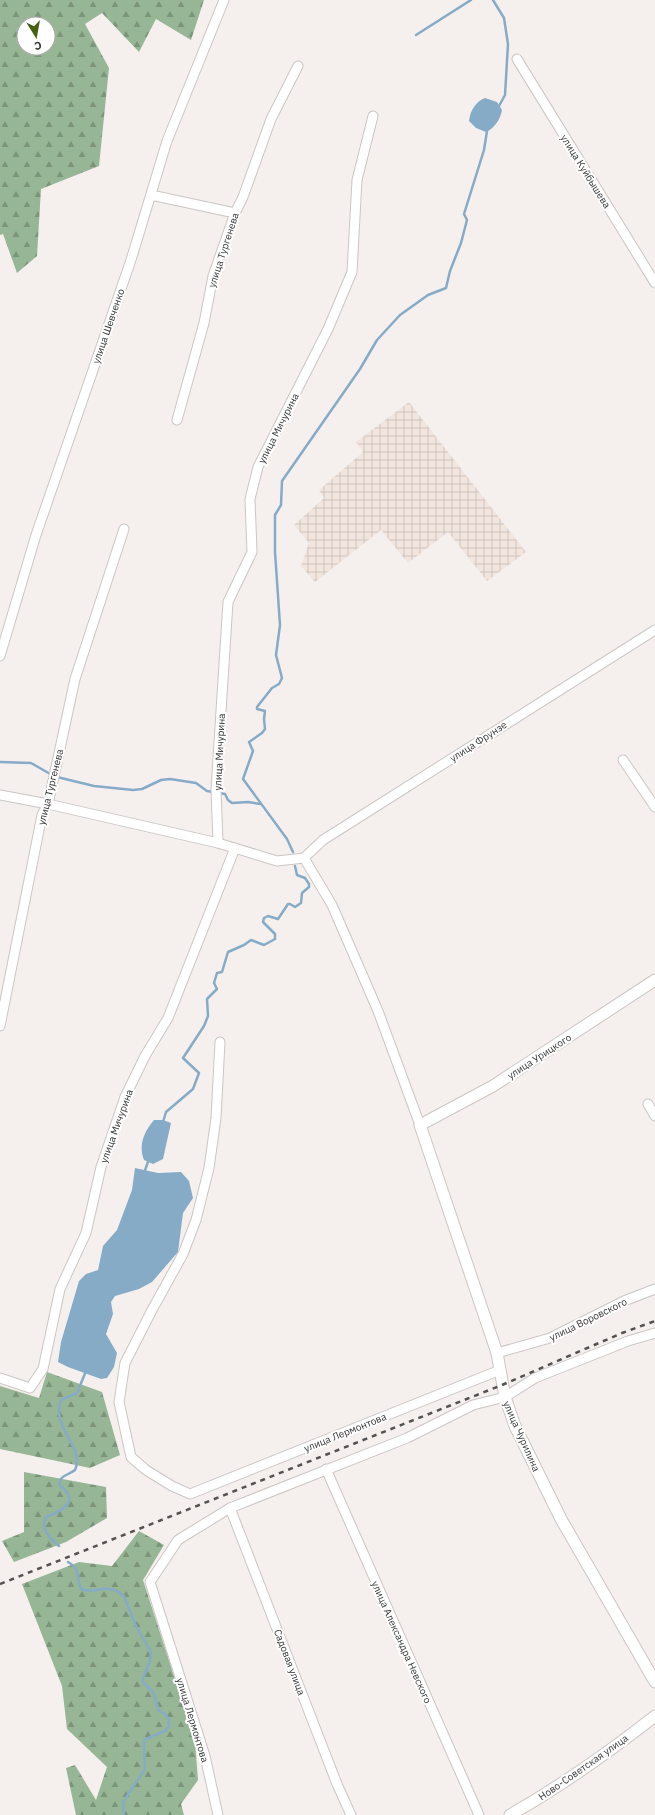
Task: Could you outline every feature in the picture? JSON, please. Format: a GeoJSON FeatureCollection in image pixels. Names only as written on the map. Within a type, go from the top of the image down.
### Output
{"type":"FeatureCollection","features":[{"type":"Feature","properties":{"kind":"street","name":"улица Шевченко"},"geometry":{"type":"LineString","coordinates":[[0,656],[36,535],[131,260],[167,141],[224,0]]}},
{"type":"Feature","properties":{"kind":"street","name":"улица Куйбышева"},"geometry":{"type":"LineString","coordinates":[[517,59],[655,283]]}},
{"type":"Feature","properties":{"kind":"street","name":"улица Тургенева"},"geometry":{"type":"LineString","coordinates":[[177,420],[204,323],[213,276],[234,213],[243,197],[271,119],[298,66]]}},
{"type":"Feature","properties":{"kind":"street","name":"улица Мичурина"},"geometry":{"type":"LineString","coordinates":[[218,843],[216,789],[228,602],[252,552],[250,499],[258,467],[328,329],[352,272],[357,180],[373,116]]}},
{"type":"Feature","properties":{"kind":"street"},"geometry":{"type":"LineString","coordinates":[[151,195],[234,213]]}},
{"type":"Feature","properties":{"kind":"street","name":"улица Тургенева"},"geometry":{"type":"LineString","coordinates":[[0,1026],[42,815],[48,804],[75,679],[124,529]]}},
{"type":"Feature","properties":{"kind":"street","name":"улица Фрунзе"},"geometry":{"type":"LineString","coordinates":[[304,858],[323,840],[655,630]]}},
{"type":"Feature","properties":{"kind":"street"},"geometry":{"type":"LineString","coordinates":[[624,760],[655,806]]}},
{"type":"Feature","properties":{"kind":"street"},"geometry":{"type":"LineString","coordinates":[[0,795],[48,804],[218,843],[277,860],[304,858],[332,905],[378,1011],[420,1125]]}},
{"type":"Feature","properties":{"kind":"street","name":"улица Мичурина"},"geometry":{"type":"LineString","coordinates":[[0,1378],[30,1388],[43,1369],[60,1289],[86,1233],[101,1167],[125,1097],[145,1056],[168,1018],[236,848]]}},
{"type":"Feature","properties":{"kind":"street","name":"улица Урицкого"},"geometry":{"type":"LineString","coordinates":[[420,1125],[493,1086],[655,980]]}},
{"type":"Feature","properties":{"kind":"street","name":"улица Лермонтова"},"geometry":{"type":"LineString","coordinates":[[220,1042],[216,1118],[208,1168],[196,1220],[183,1254],[125,1363],[119,1402],[131,1457],[146,1470],[190,1494],[500,1370]]}},
{"type":"Feature","properties":{"kind":"street"},"geometry":{"type":"LineString","coordinates":[[648,1104],[655,1116]]}},
{"type":"Feature","properties":{"kind":"street","name":"улица Чурилина"},"geometry":{"type":"LineString","coordinates":[[420,1125],[497,1353],[505,1397],[515,1426],[561,1519],[655,1682]]}},
{"type":"Feature","properties":{"kind":"street","name":"улица Воровского"},"geometry":{"type":"LineString","coordinates":[[497,1353],[550,1338],[624,1301],[655,1289]]}},
{"type":"Feature","properties":{"kind":"street"},"geometry":{"type":"LineString","coordinates":[[230,1508],[407,1438],[473,1405],[505,1397],[535,1378],[628,1341],[655,1332]]}},
{"type":"Feature","properties":{"kind":"street","name":"улица Александра Невского"},"geometry":{"type":"LineString","coordinates":[[326,1469],[479,1815]]}},
{"type":"Feature","properties":{"kind":"street","name":"улица Лермонтова"},"geometry":{"type":"LineString","coordinates":[[218,1815],[205,1756],[150,1582],[178,1540],[230,1508]]}},
{"type":"Feature","properties":{"kind":"street","name":"Садовая улица"},"geometry":{"type":"LineString","coordinates":[[230,1508],[337,1784],[351,1815]]}},
{"type":"Feature","properties":{"kind":"street","name":"Ново-Советская улица"},"geometry":{"type":"LineString","coordinates":[[510,1815],[532,1803],[609,1751],[655,1716]]}},
{"type":"Feature","properties":{"kind":"shaded area"},"geometry":{"type":"Polygon","coordinates":[[[409,402],[526,552],[487,581],[448,532],[408,563],[381,530],[315,582],[301,566],[309,543],[294,525],[324,498],[319,490],[363,452],[356,442],[409,402]]]}},
{"type":"Feature","properties":{"kind":"green space"},"geometry":{"type":"Polygon","coordinates":[[[0,0],[204,0],[191,40],[156,19],[139,52],[102,13],[85,24],[109,68],[99,166],[41,189],[37,256],[17,273],[3,234],[0,235],[0,0]]]}},
{"type":"Feature","properties":{"kind":"green space"},"geometry":{"type":"Polygon","coordinates":[[[47,1372],[102,1392],[120,1455],[90,1468],[0,1449],[0,1386],[39,1398],[47,1372]]]}},
{"type":"Feature","properties":{"kind":"green space"},"geometry":{"type":"Polygon","coordinates":[[[24,1472],[106,1487],[107,1518],[66,1542],[14,1562],[2,1541],[24,1532],[24,1472]]]}},
{"type":"Feature","properties":{"kind":"green space"},"geometry":{"type":"Polygon","coordinates":[[[139,1531],[164,1545],[143,1580],[195,1741],[198,1780],[181,1804],[184,1815],[76,1815],[66,1768],[75,1765],[96,1800],[107,1767],[67,1729],[62,1686],[22,1584],[79,1562],[112,1566],[139,1531]]]}},
{"type":"Feature","properties":{"kind":"water"},"geometry":{"type":"Polygon","coordinates":[[[485,98],[497,102],[502,110],[497,123],[486,132],[476,128],[469,121],[474,107],[479,101],[485,98]]]}},
{"type":"Feature","properties":{"kind":"water"},"geometry":{"type":"Polygon","coordinates":[[[154,1120],[163,1120],[171,1123],[163,1159],[153,1164],[144,1160],[142,1154],[142,1144],[147,1129],[154,1120]]]}},
{"type":"Feature","properties":{"kind":"water"},"geometry":{"type":"Polygon","coordinates":[[[135,1168],[158,1173],[181,1172],[189,1181],[193,1198],[183,1213],[178,1252],[152,1282],[139,1289],[115,1296],[111,1302],[113,1314],[106,1334],[117,1353],[114,1367],[107,1378],[101,1379],[58,1362],[61,1342],[79,1281],[86,1274],[98,1270],[103,1246],[117,1230],[132,1190],[135,1168]]]}},
{"type":"Feature","properties":{"kind":"waterway"},"geometry":{"type":"LineString","coordinates":[[416,35],[471,0]]}},
{"type":"Feature","properties":{"kind":"waterway"},"geometry":{"type":"LineString","coordinates":[[493,0],[504,18],[508,44],[505,95],[499,106]]}},
{"type":"Feature","properties":{"kind":"waterway"},"geometry":{"type":"LineString","coordinates":[[293,852],[287,839],[243,779],[253,751],[249,742],[262,733],[265,729],[265,711],[257,709],[257,707],[272,688],[279,684],[282,678],[276,655],[280,625],[275,552],[275,515],[281,505],[282,481],[360,369],[377,340],[400,315],[428,295],[446,288],[450,271],[461,243],[467,220],[464,214],[484,150],[487,131]]}},
{"type":"Feature","properties":{"kind":"waterway"},"geometry":{"type":"LineString","coordinates":[[0,762],[31,763],[52,775]]}},
{"type":"Feature","properties":{"kind":"waterway"},"geometry":{"type":"LineString","coordinates":[[57,777],[94,786],[133,790],[142,789],[161,780],[170,779],[196,783],[207,791],[225,794],[228,800],[232,803],[248,802],[260,804]]}},
{"type":"Feature","properties":{"kind":"waterway"},"geometry":{"type":"LineString","coordinates":[[163,1122],[166,1112],[193,1089],[199,1073],[183,1058],[204,1026],[208,1016],[207,999],[217,989],[214,983],[217,973],[222,972],[228,952],[251,940],[264,945],[275,939],[275,934],[263,922],[264,918],[268,916],[278,919],[288,904],[295,907],[301,903],[302,893],[309,887],[309,884],[305,878],[297,875],[295,866]]}},
{"type":"Feature","properties":{"kind":"waterway"},"geometry":{"type":"LineString","coordinates":[[144,1173],[149,1159]]}},
{"type":"Feature","properties":{"kind":"waterway"},"geometry":{"type":"LineString","coordinates":[[59,1546],[52,1540],[45,1530],[44,1522],[46,1517],[58,1512],[67,1505],[69,1496],[60,1486],[60,1480],[75,1470],[77,1462],[73,1445],[63,1428],[59,1410],[61,1400],[77,1393],[86,1371]]}},
{"type":"Feature","properties":{"kind":"waterway"},"geometry":{"type":"LineString","coordinates":[[68,1562],[76,1568],[81,1589],[91,1591],[112,1589],[124,1596],[136,1626],[151,1652],[150,1661],[143,1678],[143,1682],[153,1692],[159,1711],[165,1714],[169,1719],[169,1726],[165,1731],[144,1740],[145,1769],[123,1802],[124,1815]]}},
{"type":"Feature","properties":{"kind":"railway"},"geometry":{"type":"LineString","coordinates":[[0,1584],[502,1385],[622,1333],[655,1321]]}}]}
